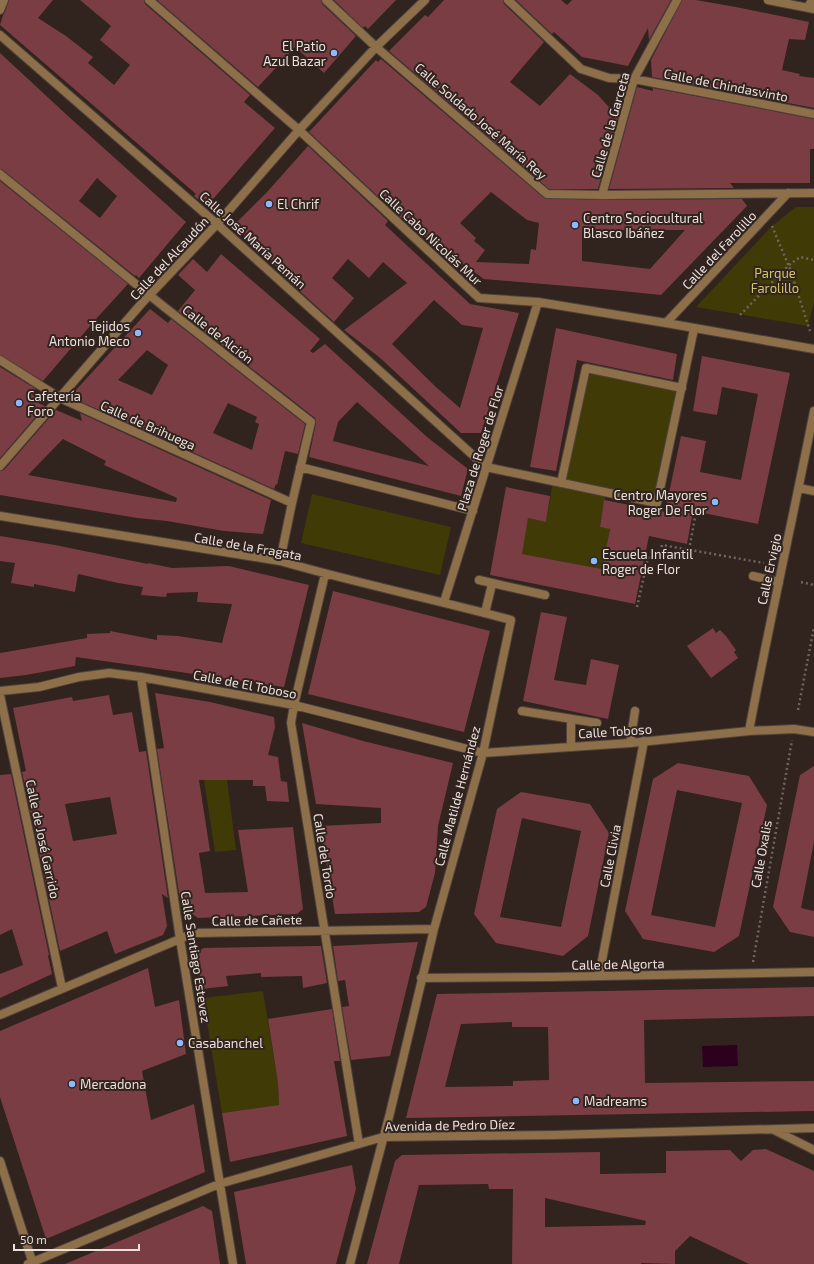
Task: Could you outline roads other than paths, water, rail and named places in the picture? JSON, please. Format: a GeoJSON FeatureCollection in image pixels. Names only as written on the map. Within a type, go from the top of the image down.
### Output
{"type":"FeatureCollection","features":[{"type":"Feature","properties":{"kind":"street"},"geometry":{"type":"LineString","coordinates":[[0,10],[4,0]]}},
{"type":"Feature","properties":{"kind":"street","name":"Calle Cabo Nicolás Mur"},"geometry":{"type":"LineString","coordinates":[[149,0],[299,130],[479,298],[538,302],[814,349]]}},
{"type":"Feature","properties":{"kind":"street","name":"Calle Soldado José María Rey"},"geometry":{"type":"LineString","coordinates":[[326,0],[376,47],[547,194],[602,195],[814,193]]}},
{"type":"Feature","properties":{"kind":"street","name":"Calle del Alcaudón"},"geometry":{"type":"LineString","coordinates":[[0,466],[150,295],[217,224],[299,130],[376,47],[425,0]]}},
{"type":"Feature","properties":{"kind":"street","name":"Calle de Chindasvinto"},"geometry":{"type":"LineString","coordinates":[[508,0],[582,70],[609,78],[634,79],[814,114]]}},
{"type":"Feature","properties":{"kind":"street","name":"Calle de la Garceta"},"geometry":{"type":"LineString","coordinates":[[602,195],[634,79],[677,0]]}},
{"type":"Feature","properties":{"kind":"street"},"geometry":{"type":"LineString","coordinates":[[768,0],[811,5]]}},
{"type":"Feature","properties":{"kind":"street","name":"Calle José María Pemán"},"geometry":{"type":"LineString","coordinates":[[0,35],[217,224],[486,467]]}},
{"type":"Feature","properties":{"kind":"street","name":"Calle de Alción"},"geometry":{"type":"LineString","coordinates":[[0,174],[311,422],[280,561]]}},
{"type":"Feature","properties":{"kind":"street","name":"Calle del Farolillo"},"geometry":{"type":"LineString","coordinates":[[666,323],[788,193]]}},
{"type":"Feature","properties":{"kind":"street","name":"Plaza de Roger de Flor"},"geometry":{"type":"LineString","coordinates":[[444,602],[538,302]]}},
{"type":"Feature","properties":{"kind":"street"},"geometry":{"type":"LineString","coordinates":[[486,467],[657,503],[694,329]]}},
{"type":"Feature","properties":{"kind":"street","name":"Calle de Brihuega"},"geometry":{"type":"LineString","coordinates":[[0,360],[60,398],[292,503]]}},
{"type":"Feature","properties":{"kind":"street"},"geometry":{"type":"LineString","coordinates":[[561,483],[586,368],[682,388]]}},
{"type":"Feature","properties":{"kind":"street","name":"Calle Ervigio"},"geometry":{"type":"LineString","coordinates":[[750,731],[814,412]]}},
{"type":"Feature","properties":{"kind":"street"},"geometry":{"type":"LineString","coordinates":[[300,467],[473,510]]}},
{"type":"Feature","properties":{"kind":"street"},"geometry":{"type":"LineString","coordinates":[[799,488],[814,491]]}},
{"type":"Feature","properties":{"kind":"street","name":"Calle de la Fragata"},"geometry":{"type":"LineString","coordinates":[[0,516],[280,561],[325,574],[444,602],[511,620]]}},
{"type":"Feature","properties":{"kind":"street","name":"Calle del Tordo"},"geometry":{"type":"LineString","coordinates":[[325,574],[291,723],[359,1144]]}},
{"type":"Feature","properties":{"kind":"street"},"geometry":{"type":"LineString","coordinates":[[753,576],[779,582]]}},
{"type":"Feature","properties":{"kind":"street"},"geometry":{"type":"LineString","coordinates":[[479,580],[545,596]]}},
{"type":"Feature","properties":{"kind":"street"},"geometry":{"type":"LineString","coordinates":[[485,613],[492,584]]}},
{"type":"Feature","properties":{"kind":"street","name":"Calle Matilde Hernández"},"geometry":{"type":"LineString","coordinates":[[350,1264],[383,1137],[421,978],[483,753],[511,620]]}},
{"type":"Feature","properties":{"kind":"street","name":"Calle de El Toboso"},"geometry":{"type":"LineString","coordinates":[[0,691],[39,686],[79,677],[109,673],[141,677],[294,705],[483,753]]}},
{"type":"Feature","properties":{"kind":"street","name":"Calle Santiago Estevez"},"geometry":{"type":"LineString","coordinates":[[141,677],[180,938],[233,1264]]}},
{"type":"Feature","properties":{"kind":"street","name":"Calle de José Garrido"},"geometry":{"type":"LineString","coordinates":[[0,695],[62,988]]}},
{"type":"Feature","properties":{"kind":"street"},"geometry":{"type":"LineString","coordinates":[[522,711],[597,723]]}},
{"type":"Feature","properties":{"kind":"street"},"geometry":{"type":"LineString","coordinates":[[630,742],[635,711]]}},
{"type":"Feature","properties":{"kind":"street"},"geometry":{"type":"LineString","coordinates":[[571,747],[572,719]]}},
{"type":"Feature","properties":{"kind":"street"},"geometry":{"type":"LineString","coordinates":[[750,731],[794,729],[814,732]]}},
{"type":"Feature","properties":{"kind":"street","name":"Calle Toboso"},"geometry":{"type":"LineString","coordinates":[[483,753],[644,741],[750,731]]}},
{"type":"Feature","properties":{"kind":"street","name":"Calle Clivia"},"geometry":{"type":"LineString","coordinates":[[599,976],[644,741]]}},
{"type":"Feature","properties":{"kind":"street","name":"Calle de Cañete"},"geometry":{"type":"LineString","coordinates":[[0,1015],[194,933],[434,929]]}},
{"type":"Feature","properties":{"kind":"street","name":"Calle de Algorta"},"geometry":{"type":"LineString","coordinates":[[421,978],[814,972]]}},
{"type":"Feature","properties":{"kind":"street"},"geometry":{"type":"LineString","coordinates":[[773,1130],[814,1128]]}},
{"type":"Feature","properties":{"kind":"street","name":"Avenida de Pedro Díez"},"geometry":{"type":"LineString","coordinates":[[31,1263],[219,1184],[383,1137],[562,1135],[773,1130],[814,1150]]}},
{"type":"Feature","properties":{"kind":"street"},"geometry":{"type":"LineString","coordinates":[[0,1162],[31,1263]]}},
{"type":"Feature","properties":{"kind":"place","name":"El Patio Azul Bazar"},"geometry":{"type":"Point","coordinates":[334,53]}},
{"type":"Feature","properties":{"kind":"place","name":"El Chrif"},"geometry":{"type":"Point","coordinates":[269,204]}},
{"type":"Feature","properties":{"kind":"place","name":"Centro Sociocultural Blasco Ibáñez"},"geometry":{"type":"Point","coordinates":[575,225]}},
{"type":"Feature","properties":{"kind":"place","name":"Tejidos Antonio Meco"},"geometry":{"type":"Point","coordinates":[138,333]}},
{"type":"Feature","properties":{"kind":"place","name":"Cafetería Foro"},"geometry":{"type":"Point","coordinates":[19,403]}},
{"type":"Feature","properties":{"kind":"place","name":"Centro Mayores Roger De Flor"},"geometry":{"type":"Point","coordinates":[715,502]}},
{"type":"Feature","properties":{"kind":"place","name":"Escuela Infantil Roger de Flor"},"geometry":{"type":"Point","coordinates":[594,561]}},
{"type":"Feature","properties":{"kind":"place","name":"Casabanchel"},"geometry":{"type":"Point","coordinates":[180,1043]}},
{"type":"Feature","properties":{"kind":"place","name":"Mercadona"},"geometry":{"type":"Point","coordinates":[72,1084]}},
{"type":"Feature","properties":{"kind":"place","name":"Madreams"},"geometry":{"type":"Point","coordinates":[576,1101]}},
{"type":"Feature","properties":{"kind":"park label","name":"Parque Farolillo"},"geometry":{"type":"Point","coordinates":[775,280]}}]}
